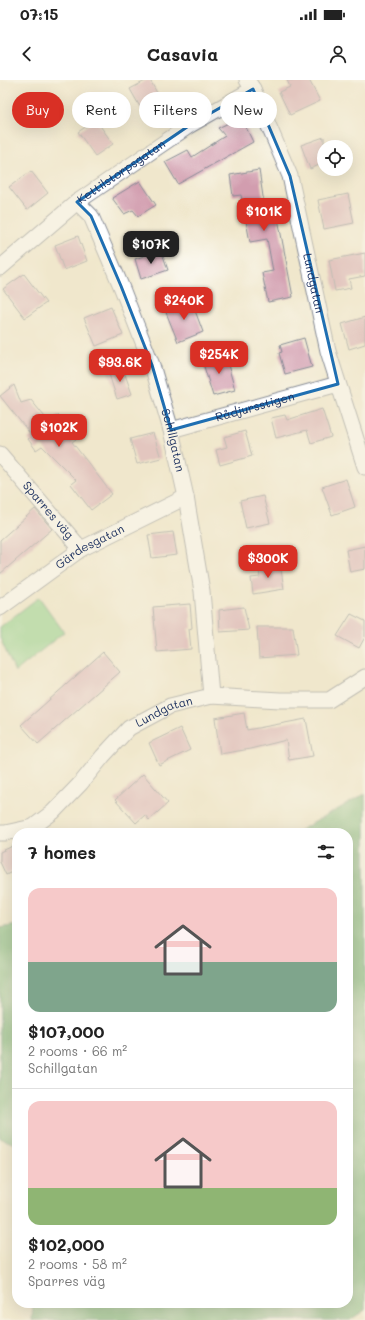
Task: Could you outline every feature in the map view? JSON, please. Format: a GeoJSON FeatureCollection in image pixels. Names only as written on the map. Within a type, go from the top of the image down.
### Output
{"type":"FeatureCollection","features":[{"type":"Feature","properties":{"kind":"street","name":"Kettilstorpsgatan"},"geometry":{"type":"LineString","coordinates":[[0,268],[77,202],[250,84]]}},
{"type":"Feature","properties":{"kind":"street","name":"Lundgatan"},"geometry":{"type":"LineString","coordinates":[[250,84],[290,176],[328,351],[365,466]]}},
{"type":"Feature","properties":{"kind":"street","name":"Schillgatan"},"geometry":{"type":"LineString","coordinates":[[77,202],[91,216],[121,286],[152,365],[171,430],[186,497],[202,592],[211,696]]}},
{"type":"Feature","properties":{"kind":"street","name":"Rådjursstigen"},"geometry":{"type":"LineString","coordinates":[[171,430],[338,384]]}},
{"type":"Feature","properties":{"kind":"street","name":"Sparres väg"},"geometry":{"type":"LineString","coordinates":[[0,454],[81,549]]}},
{"type":"Feature","properties":{"kind":"street","name":"Gärdesgatan"},"geometry":{"type":"LineString","coordinates":[[0,608],[81,549],[186,497]]}},
{"type":"Feature","properties":{"kind":"street","name":"Lundgatan"},"geometry":{"type":"LineString","coordinates":[[25,828],[33,826],[53,812],[81,783],[129,728],[170,706],[211,696],[280,700],[329,700],[365,677]]}},
{"type":"Feature","properties":{"kind":"street","name":"Lundgatan"},"geometry":{"type":"LineString","coordinates":[[0,833],[12,831]]}},
{"type":"Feature","properties":{"kind":"highlighted area"},"geometry":{"type":"Polygon","coordinates":[[[253,89],[290,176],[338,384],[171,430],[152,365],[121,286],[91,216],[77,202],[190,125],[253,89]]]}},
{"type":"Feature","properties":{"kind":"green space"},"geometry":{"type":"Polygon","coordinates":[[[39,597],[64,632],[15,672],[0,638],[0,627],[39,597]]]}},
{"type":"Feature","properties":{"kind":"green space"},"geometry":{"type":"Polygon","coordinates":[[[365,794],[365,1310],[350,1320],[32,1320],[33,1308],[353,1308],[353,828],[304,828],[365,794]]]}},
{"type":"Feature","properties":{"kind":"green space"},"geometry":{"type":"Polygon","coordinates":[[[12,926],[12,1143],[0,1138],[0,928],[12,926]]]}},
{"type":"Feature","properties":{"kind":"building"},"geometry":{"type":"Polygon","coordinates":[[[147,80],[150,80],[156,92],[139,92],[139,105],[130,89],[147,80]]]}},
{"type":"Feature","properties":{"kind":"building"},"geometry":{"type":"Polygon","coordinates":[[[287,80],[309,80],[320,101],[290,115],[279,92],[290,87],[287,80]]]}},
{"type":"Feature","properties":{"kind":"building"},"geometry":{"type":"Polygon","coordinates":[[[84,128],[102,128],[113,144],[95,156],[78,132],[84,128]]]}},
{"type":"Feature","properties":{"kind":"building"},"geometry":{"type":"Polygon","coordinates":[[[218,128],[246,128],[253,142],[178,184],[165,162],[188,150],[192,157],[225,136],[218,128]]]}},
{"type":"Feature","properties":{"kind":"building"},"geometry":{"type":"Polygon","coordinates":[[[324,137],[324,140],[317,140],[317,166],[310,169],[301,145],[324,137]]]}},
{"type":"Feature","properties":{"kind":"building"},"geometry":{"type":"Polygon","coordinates":[[[259,170],[265,210],[276,208],[293,297],[268,302],[262,273],[273,271],[267,239],[250,242],[241,195],[233,196],[230,175],[259,170]]]}},
{"type":"Feature","properties":{"kind":"building"},"geometry":{"type":"Polygon","coordinates":[[[31,171],[48,193],[27,210],[9,187],[31,171]]]}},
{"type":"Feature","properties":{"kind":"building"},"geometry":{"type":"Polygon","coordinates":[[[140,181],[156,205],[138,216],[133,210],[124,214],[112,198],[140,181]]]}},
{"type":"Feature","properties":{"kind":"building"},"geometry":{"type":"Polygon","coordinates":[[[348,194],[354,223],[324,229],[318,200],[348,194]]]}},
{"type":"Feature","properties":{"kind":"building"},"geometry":{"type":"Polygon","coordinates":[[[78,236],[87,261],[64,270],[55,245],[78,236]]]}},
{"type":"Feature","properties":{"kind":"building"},"geometry":{"type":"Polygon","coordinates":[[[161,250],[168,270],[141,279],[135,259],[161,250]]]}},
{"type":"Feature","properties":{"kind":"building"},"geometry":{"type":"Polygon","coordinates":[[[365,253],[365,276],[349,279],[351,288],[335,291],[329,260],[365,253]]]}},
{"type":"Feature","properties":{"kind":"building"},"geometry":{"type":"Polygon","coordinates":[[[24,274],[46,303],[25,318],[3,289],[24,274]]]}},
{"type":"Feature","properties":{"kind":"building"},"geometry":{"type":"Polygon","coordinates":[[[191,300],[203,332],[178,342],[165,310],[191,300]]]}},
{"type":"Feature","properties":{"kind":"building"},"geometry":{"type":"Polygon","coordinates":[[[111,307],[123,335],[96,346],[84,318],[111,307]]]}},
{"type":"Feature","properties":{"kind":"building"},"geometry":{"type":"Polygon","coordinates":[[[365,317],[365,344],[349,349],[342,324],[365,317]]]}},
{"type":"Feature","properties":{"kind":"building"},"geometry":{"type":"Polygon","coordinates":[[[304,338],[312,367],[285,374],[279,353],[282,352],[280,345],[304,338]]]}},
{"type":"Feature","properties":{"kind":"building"},"geometry":{"type":"Polygon","coordinates":[[[225,354],[235,390],[213,396],[202,360],[225,354]]]}},
{"type":"Feature","properties":{"kind":"building"},"geometry":{"type":"Polygon","coordinates":[[[122,366],[132,394],[117,399],[108,371],[122,366]]]}},
{"type":"Feature","properties":{"kind":"building"},"geometry":{"type":"Polygon","coordinates":[[[14,385],[21,403],[31,400],[49,422],[58,415],[76,439],[72,442],[112,494],[91,510],[71,484],[76,480],[42,446],[36,450],[28,439],[32,436],[0,396],[14,385]]]}},
{"type":"Feature","properties":{"kind":"building"},"geometry":{"type":"Polygon","coordinates":[[[322,409],[331,437],[311,443],[307,430],[276,438],[271,418],[285,415],[287,420],[322,409]]]}},
{"type":"Feature","properties":{"kind":"building"},"geometry":{"type":"Polygon","coordinates":[[[245,431],[252,456],[220,465],[216,450],[227,447],[224,437],[245,431]]]}},
{"type":"Feature","properties":{"kind":"building"},"geometry":{"type":"Polygon","coordinates":[[[153,433],[161,458],[137,464],[130,439],[153,433]]]}},
{"type":"Feature","properties":{"kind":"building"},"geometry":{"type":"Polygon","coordinates":[[[346,479],[355,507],[332,515],[322,487],[346,479]]]}},
{"type":"Feature","properties":{"kind":"building"},"geometry":{"type":"Polygon","coordinates":[[[263,496],[270,523],[246,528],[240,501],[263,496]]]}},
{"type":"Feature","properties":{"kind":"building"},"geometry":{"type":"Polygon","coordinates":[[[35,509],[52,529],[0,574],[0,540],[35,509]]]}},
{"type":"Feature","properties":{"kind":"building"},"geometry":{"type":"Polygon","coordinates":[[[173,532],[177,555],[152,558],[148,535],[173,532]]]}},
{"type":"Feature","properties":{"kind":"building"},"geometry":{"type":"Polygon","coordinates":[[[365,546],[365,569],[350,572],[346,550],[365,546]]]}},
{"type":"Feature","properties":{"kind":"building"},"geometry":{"type":"Polygon","coordinates":[[[280,563],[284,589],[253,594],[251,578],[260,577],[258,565],[280,563]]]}},
{"type":"Feature","properties":{"kind":"building"},"geometry":{"type":"Polygon","coordinates":[[[190,604],[192,628],[189,629],[191,649],[157,652],[153,607],[190,604]]]}},
{"type":"Feature","properties":{"kind":"building"},"geometry":{"type":"Polygon","coordinates":[[[244,607],[249,630],[220,632],[219,610],[244,607]]]}},
{"type":"Feature","properties":{"kind":"building"},"geometry":{"type":"Polygon","coordinates":[[[351,614],[365,621],[365,637],[359,648],[337,636],[351,614]]]}},
{"type":"Feature","properties":{"kind":"building"},"geometry":{"type":"Polygon","coordinates":[[[257,627],[293,627],[297,655],[259,658],[257,627]]]}},
{"type":"Feature","properties":{"kind":"building"},"geometry":{"type":"Polygon","coordinates":[[[103,652],[120,672],[38,744],[21,725],[103,652]]]}},
{"type":"Feature","properties":{"kind":"building"},"geometry":{"type":"Polygon","coordinates":[[[244,713],[247,730],[306,719],[313,756],[289,760],[286,740],[250,749],[220,754],[215,718],[244,713]]]}},
{"type":"Feature","properties":{"kind":"building"},"geometry":{"type":"Polygon","coordinates":[[[180,728],[190,750],[159,765],[149,743],[180,728]]]}},
{"type":"Feature","properties":{"kind":"building"},"geometry":{"type":"Polygon","coordinates":[[[143,774],[168,803],[149,820],[145,815],[136,823],[115,800],[143,774]]]}},
{"type":"Feature","properties":{"kind":"building"},"geometry":{"type":"Polygon","coordinates":[[[12,846],[12,872],[6,875],[0,862],[0,852],[12,846]]]}}]}
